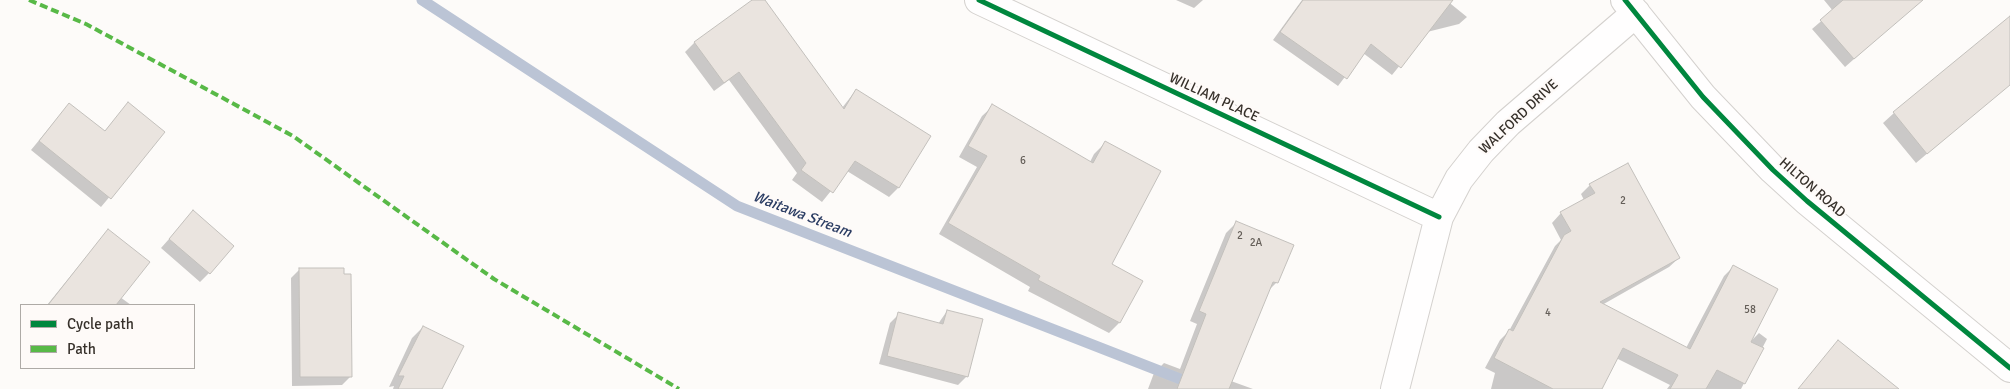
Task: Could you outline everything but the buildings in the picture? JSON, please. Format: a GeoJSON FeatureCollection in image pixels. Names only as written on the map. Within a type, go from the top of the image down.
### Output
{"type":"FeatureCollection","features":[{"type":"Feature","properties":{"kind":"street","name":"WILLIAM PLACE"},"geometry":{"type":"LineString","coordinates":[[979,0],[1439,217]]}},
{"type":"Feature","properties":{"kind":"street","name":"WALFORD DRIVE"},"geometry":{"type":"LineString","coordinates":[[1395,389],[1439,217],[1459,179],[1481,151],[1508,123],[1630,6]]}},
{"type":"Feature","properties":{"kind":"street","name":"HILTON ROAD"},"geometry":{"type":"LineString","coordinates":[[1630,6],[1703,96],[1774,170],[1807,201],[2010,368]]}},
{"type":"Feature","properties":{"kind":"waterway","name":"Waitawa Stream"},"geometry":{"type":"LineString","coordinates":[[422,0],[737,206],[1206,389]]}},
{"type":"Feature","properties":{"kind":"marked path"},"geometry":{"type":"LineString","coordinates":[[29,0],[86,24],[293,136],[494,279],[679,389]]}},
{"type":"Feature","properties":{"kind":"cycle path"},"geometry":{"type":"LineString","coordinates":[[979,0],[1439,217]]}},
{"type":"Feature","properties":{"kind":"cycle path"},"geometry":{"type":"LineString","coordinates":[[1625,0],[1703,97],[1773,170],[1807,201],[2010,368]]}}]}
